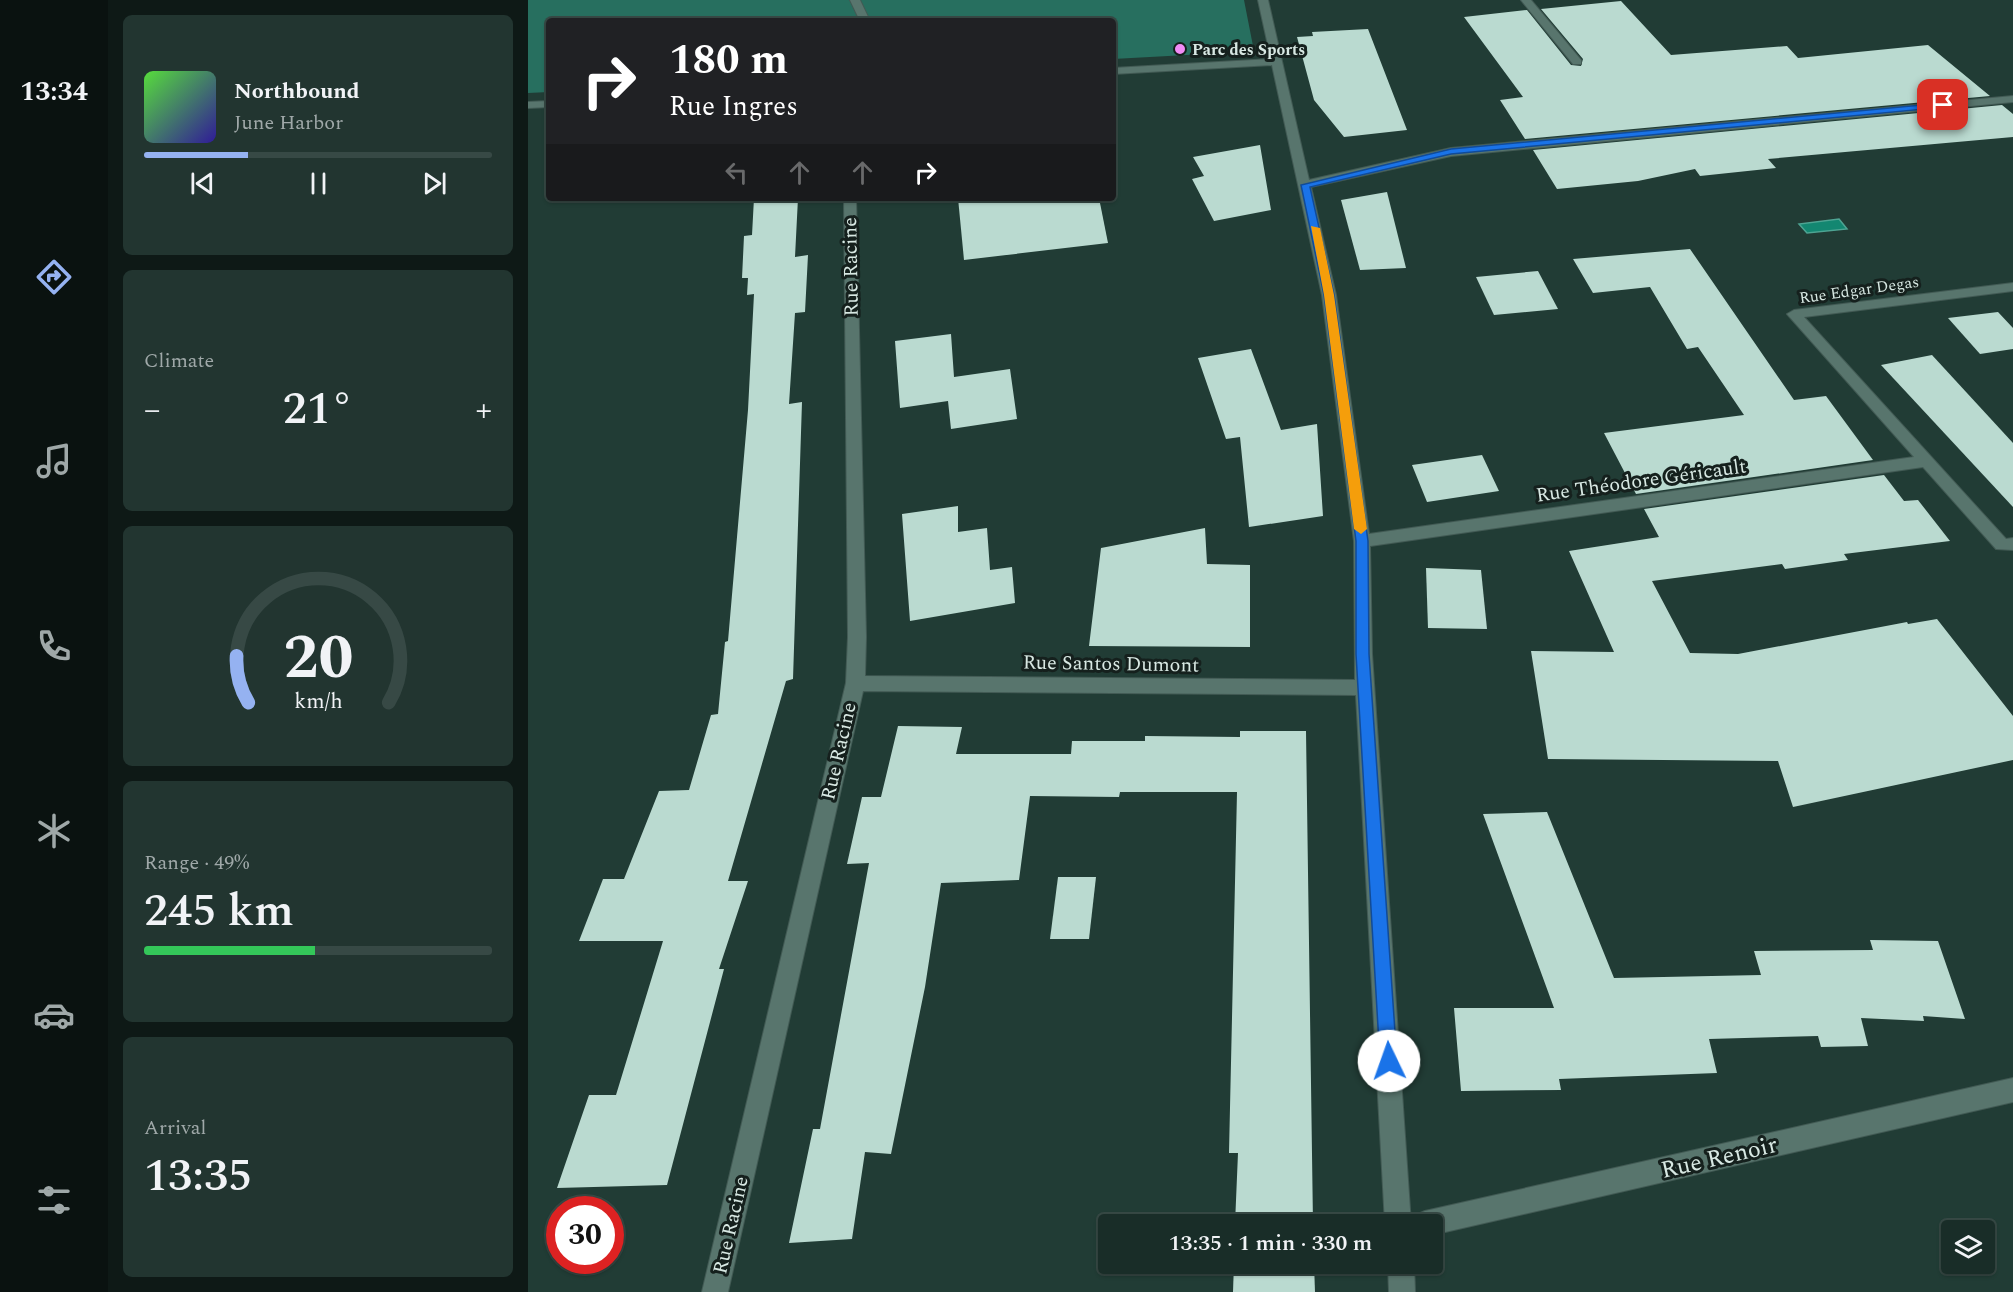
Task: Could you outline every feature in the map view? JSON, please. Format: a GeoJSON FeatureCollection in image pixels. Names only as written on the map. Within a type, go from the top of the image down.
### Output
{"type":"FeatureCollection","features":[{"type":"Feature","properties":{"kind":"street"},"geometry":{"type":"LineString","coordinates":[[855,0],[864,18]]}},
{"type":"Feature","properties":{"kind":"street"},"geometry":{"type":"LineString","coordinates":[[1263,0],[1329,295],[1362,541],[1363,654],[1397,1214]]}},
{"type":"Feature","properties":{"kind":"street"},"geometry":{"type":"LineString","coordinates":[[1526,0],[1577,62]]}},
{"type":"Feature","properties":{"kind":"street"},"geometry":{"type":"LineString","coordinates":[[1116,71],[1276,62]]}},
{"type":"Feature","properties":{"kind":"street"},"geometry":{"type":"LineString","coordinates":[[1305,185],[1451,152],[2013,99]]}},
{"type":"Feature","properties":{"kind":"street"},"geometry":{"type":"LineString","coordinates":[[528,105],[546,104]]}},
{"type":"Feature","properties":{"kind":"street","name":"Rue Racine"},"geometry":{"type":"LineString","coordinates":[[715,1292],[855,683],[857,637],[850,201]]}},
{"type":"Feature","properties":{"kind":"street","name":"Rue Edgar Degas"},"geometry":{"type":"LineString","coordinates":[[1927,461],[1794,314],[2013,287]]}},
{"type":"Feature","properties":{"kind":"street"},"geometry":{"type":"LineString","coordinates":[[1927,461],[2002,545],[2013,543]]}},
{"type":"Feature","properties":{"kind":"street","name":"Rue Théodore Géricault"},"geometry":{"type":"LineString","coordinates":[[1362,541],[1927,461]]}},
{"type":"Feature","properties":{"kind":"street","name":"Rue Santos Dumont"},"geometry":{"type":"LineString","coordinates":[[855,683],[1366,688]]}},
{"type":"Feature","properties":{"kind":"street","name":"Rue Renoir"},"geometry":{"type":"LineString","coordinates":[[1443,1220],[2013,1089]]}},
{"type":"Feature","properties":{"kind":"street"},"geometry":{"type":"LineString","coordinates":[[1401,1274],[1402,1292]]}},
{"type":"Feature","properties":{"kind":"shaded area","name":"Parc des Sports"},"geometry":{"type":"Polygon","coordinates":[[[528,0],[1244,0],[1253,46],[1242,52],[1116,59],[1116,18],[546,18],[546,92],[528,93],[528,0]]]}},
{"type":"Feature","properties":{"kind":"shaded area"},"geometry":{"type":"Polygon","coordinates":[[[1839,219],[1847,229],[1807,233],[1799,224],[1839,219]]]}},
{"type":"Feature","properties":{"kind":"building"},"geometry":{"type":"Polygon","coordinates":[[[1621,1],[1671,55],[1787,46],[1798,58],[1928,45],[1990,96],[1525,139],[1500,100],[1523,97],[1464,17],[1527,10],[1571,65],[1581,66],[1583,59],[1541,9],[1621,1]]]}},
{"type":"Feature","properties":{"kind":"building"},"geometry":{"type":"Polygon","coordinates":[[[1368,29],[1407,130],[1344,137],[1314,100],[1297,37],[1313,36],[1312,32],[1368,29]]]}},
{"type":"Feature","properties":{"kind":"building"},"geometry":{"type":"Polygon","coordinates":[[[2002,105],[2013,114],[2013,137],[1768,159],[1776,168],[1700,176],[1695,169],[1638,181],[1557,189],[1533,150],[2002,105]]]}},
{"type":"Feature","properties":{"kind":"building"},"geometry":{"type":"Polygon","coordinates":[[[1260,145],[1271,210],[1214,221],[1192,179],[1204,176],[1193,157],[1260,145]]]}},
{"type":"Feature","properties":{"kind":"building"},"geometry":{"type":"Polygon","coordinates":[[[1387,192],[1406,268],[1360,270],[1341,200],[1387,192]]]}},
{"type":"Feature","properties":{"kind":"building"},"geometry":{"type":"Polygon","coordinates":[[[754,201],[798,201],[795,257],[808,255],[805,312],[795,313],[789,404],[802,402],[793,679],[786,681],[728,881],[748,881],[719,969],[724,969],[667,1185],[557,1188],[589,1095],[616,1095],[663,941],[579,941],[603,879],[624,879],[659,791],[689,790],[711,715],[718,714],[725,642],[728,641],[748,410],[754,294],[747,295],[748,278],[742,278],[744,236],[752,235],[754,201]]]}},
{"type":"Feature","properties":{"kind":"building"},"geometry":{"type":"Polygon","coordinates":[[[958,201],[1100,201],[1108,243],[964,260],[958,201]]]}},
{"type":"Feature","properties":{"kind":"building"},"geometry":{"type":"Polygon","coordinates":[[[1690,249],[1794,400],[1826,396],[1873,460],[1636,494],[1604,433],[1744,415],[1698,347],[1687,349],[1650,287],[1593,293],[1573,259],[1690,249]]]}},
{"type":"Feature","properties":{"kind":"building"},"geometry":{"type":"Polygon","coordinates":[[[1538,271],[1558,309],[1494,315],[1476,277],[1538,271]]]}},
{"type":"Feature","properties":{"kind":"building"},"geometry":{"type":"Polygon","coordinates":[[[1998,312],[2013,328],[2013,349],[1980,354],[1948,318],[1998,312]]]}},
{"type":"Feature","properties":{"kind":"building"},"geometry":{"type":"Polygon","coordinates":[[[951,334],[954,377],[1010,369],[1017,419],[951,429],[948,401],[900,408],[895,341],[951,334]]]}},
{"type":"Feature","properties":{"kind":"building"},"geometry":{"type":"Polygon","coordinates":[[[1251,349],[1281,430],[1317,424],[1323,516],[1249,527],[1240,437],[1226,439],[1198,358],[1251,349]]]}},
{"type":"Feature","properties":{"kind":"building"},"geometry":{"type":"Polygon","coordinates":[[[1932,355],[2013,443],[2013,507],[1881,365],[1932,355]]]}},
{"type":"Feature","properties":{"kind":"building"},"geometry":{"type":"Polygon","coordinates":[[[1482,455],[1499,491],[1427,502],[1412,465],[1482,455]]]}},
{"type":"Feature","properties":{"kind":"building"},"geometry":{"type":"Polygon","coordinates":[[[1884,475],[1904,501],[1918,500],[1950,541],[1844,554],[1848,560],[1785,569],[1782,564],[1652,581],[1690,653],[1738,654],[1907,622],[1908,624],[1937,619],[2013,716],[2013,760],[1793,807],[1778,761],[1548,759],[1531,651],[1614,652],[1569,551],[1659,537],[1644,509],[1884,475]]]}},
{"type":"Feature","properties":{"kind":"building"},"geometry":{"type":"Polygon","coordinates":[[[958,506],[958,532],[987,528],[990,570],[1012,567],[1015,603],[910,621],[902,514],[958,506]]]}},
{"type":"Feature","properties":{"kind":"building"},"geometry":{"type":"Polygon","coordinates":[[[1205,528],[1207,564],[1250,565],[1250,647],[1089,646],[1101,548],[1205,528]]]}},
{"type":"Feature","properties":{"kind":"building"},"geometry":{"type":"Polygon","coordinates":[[[1426,568],[1481,570],[1487,629],[1428,628],[1426,568]]]}},
{"type":"Feature","properties":{"kind":"building"},"geometry":{"type":"Polygon","coordinates":[[[898,726],[962,727],[956,754],[1071,754],[1072,741],[1145,741],[1145,736],[1240,737],[1240,731],[1306,731],[1313,1214],[1235,1214],[1238,1153],[1229,1153],[1237,792],[1120,792],[1119,797],[1030,796],[1019,880],[941,883],[925,987],[891,1154],[865,1152],[852,1239],[789,1243],[813,1129],[820,1129],[869,863],[847,864],[862,797],[881,797],[898,726]]]}},
{"type":"Feature","properties":{"kind":"building"},"geometry":{"type":"Polygon","coordinates":[[[1547,812],[1614,978],[1761,975],[1754,951],[1873,950],[1870,940],[1938,941],[1965,1019],[1923,1016],[1924,1021],[1861,1018],[1868,1046],[1821,1047],[1818,1036],[1709,1039],[1717,1073],[1559,1079],[1561,1090],[1461,1091],[1454,1008],[1554,1008],[1483,814],[1547,812]]]}},
{"type":"Feature","properties":{"kind":"building"},"geometry":{"type":"Polygon","coordinates":[[[1058,877],[1096,877],[1089,939],[1050,939],[1058,877]]]}},
{"type":"Feature","properties":{"kind":"building"},"geometry":{"type":"Polygon","coordinates":[[[1234,1274],[1314,1274],[1315,1292],[1233,1292],[1234,1274]]]}},
{"type":"Feature","properties":{"kind":"slow traffic"},"geometry":{"type":"LineString","coordinates":[[1315,228],[1329,295],[1361,529]]}},
{"type":"Feature","properties":{"kind":"place","name":"Parc des Sports"},"geometry":{"type":"Point","coordinates":[1180,49]}},
{"type":"Feature","properties":{"kind":"route"},"geometry":{"type":"LineString","coordinates":[[1389,1061],[1363,654],[1362,541],[1329,295],[1305,185],[1451,152],[1943,105]]}}]}
